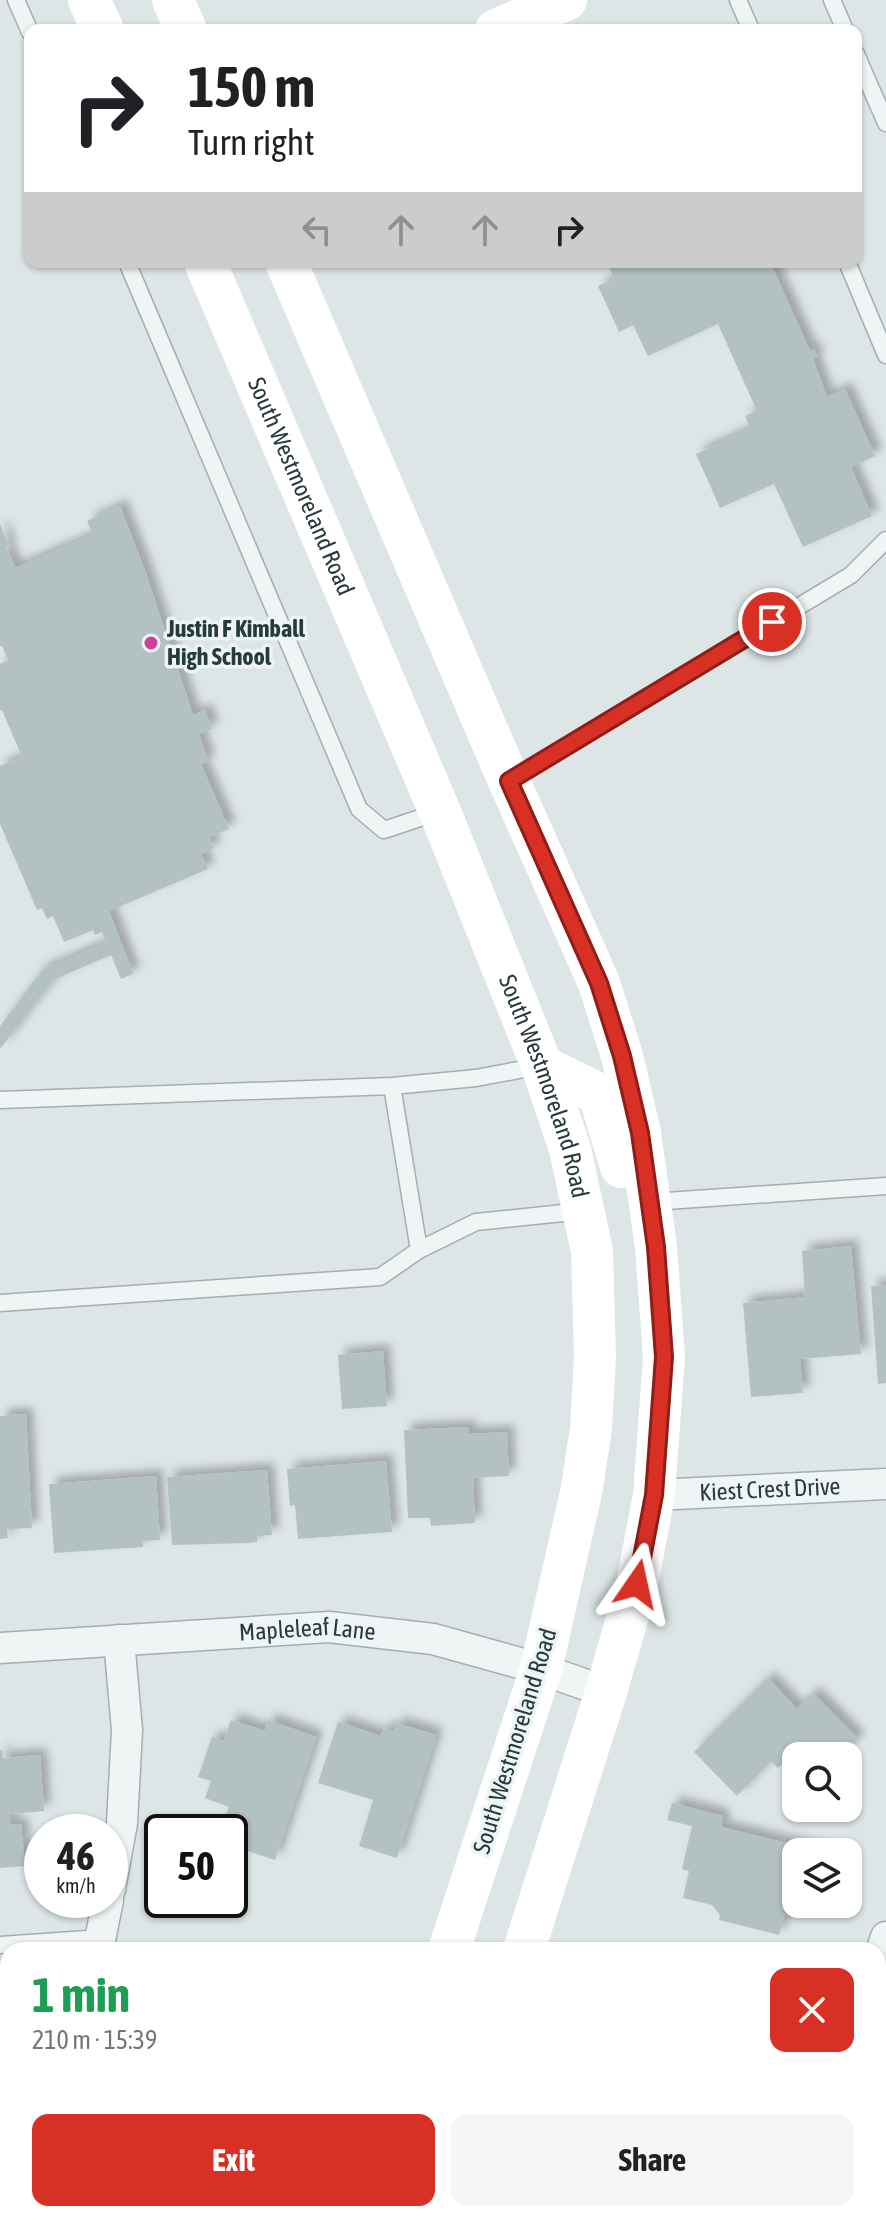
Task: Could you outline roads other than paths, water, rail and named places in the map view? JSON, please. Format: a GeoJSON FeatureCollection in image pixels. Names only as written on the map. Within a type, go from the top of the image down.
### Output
{"type":"FeatureCollection","features":[{"type":"Feature","properties":{"kind":"main road"},"geometry":{"type":"LineString","coordinates":[[89,0],[100,24]]}},
{"type":"Feature","properties":{"kind":"main road"},"geometry":{"type":"LineString","coordinates":[[173,0],[183,24]]}},
{"type":"Feature","properties":{"kind":"main road"},"geometry":{"type":"LineString","coordinates":[[510,24],[566,0]]}},
{"type":"Feature","properties":{"kind":"main road","name":"South Westmoreland Road"},"geometry":{"type":"LineString","coordinates":[[208,268],[440,812],[542,1066],[570,1149],[592,1251],[595,1357],[591,1428],[582,1488],[541,1669],[452,1942]]}},
{"type":"Feature","properties":{"kind":"main road"},"geometry":{"type":"LineString","coordinates":[[289,268],[599,983],[622,1056],[640,1133],[650,1202],[664,1357],[654,1495],[637,1584],[527,1942]]}},
{"type":"Feature","properties":{"kind":"main road"},"geometry":{"type":"LineString","coordinates":[[542,1066],[599,1094],[626,1186],[650,1202]]}},
{"type":"Feature","properties":{"kind":"street","name":"Kiest Crest Drive"},"geometry":{"type":"LineString","coordinates":[[654,1495],[886,1484]]}},
{"type":"Feature","properties":{"kind":"street","name":"Mapleleaf Lane"},"geometry":{"type":"LineString","coordinates":[[0,1648],[329,1627],[433,1639],[541,1669],[606,1692]]}},
{"type":"Feature","properties":{"kind":"street"},"geometry":{"type":"LineString","coordinates":[[119,1640],[127,1730],[122,1814]]}},
{"type":"Feature","properties":{"kind":"street"},"geometry":{"type":"LineString","coordinates":[[100,1942],[105,1918]]}},
{"type":"Feature","properties":{"kind":"lane"},"geometry":{"type":"LineString","coordinates":[[16,0],[26,24]]}},
{"type":"Feature","properties":{"kind":"lane"},"geometry":{"type":"LineString","coordinates":[[738,0],[748,24]]}},
{"type":"Feature","properties":{"kind":"lane"},"geometry":{"type":"LineString","coordinates":[[832,0],[842,24]]}},
{"type":"Feature","properties":{"kind":"lane"},"geometry":{"type":"LineString","coordinates":[[862,68],[886,123]]}},
{"type":"Feature","properties":{"kind":"lane"},"geometry":{"type":"LineString","coordinates":[[130,268],[359,809],[384,830],[440,812]]}},
{"type":"Feature","properties":{"kind":"lane"},"geometry":{"type":"LineString","coordinates":[[850,268],[886,355]]}},
{"type":"Feature","properties":{"kind":"lane"},"geometry":{"type":"LineString","coordinates":[[509,781],[851,575],[886,540]]}},
{"type":"Feature","properties":{"kind":"lane"},"geometry":{"type":"LineString","coordinates":[[0,1100],[392,1086],[476,1078],[542,1066]]}},
{"type":"Feature","properties":{"kind":"lane"},"geometry":{"type":"LineString","coordinates":[[392,1086],[419,1250]]}},
{"type":"Feature","properties":{"kind":"lane"},"geometry":{"type":"LineString","coordinates":[[650,1202],[886,1186]]}},
{"type":"Feature","properties":{"kind":"lane"},"geometry":{"type":"LineString","coordinates":[[0,1303],[380,1277],[419,1250],[476,1222],[584,1210]]}},
{"type":"Feature","properties":{"kind":"place","name":"Justin F Kimball High School"},"geometry":{"type":"Point","coordinates":[151,643]}}]}
